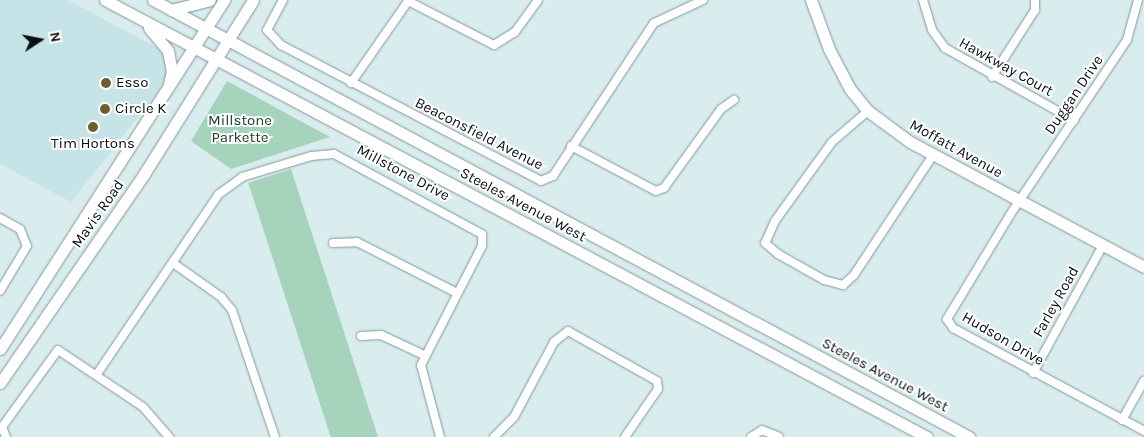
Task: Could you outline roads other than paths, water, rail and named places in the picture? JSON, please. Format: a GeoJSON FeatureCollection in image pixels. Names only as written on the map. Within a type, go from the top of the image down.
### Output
{"type":"FeatureCollection","features":[{"type":"Feature","properties":{"kind":"main road","name":"Steeles Avenue West"},"geometry":{"type":"LineString","coordinates":[[105,0],[927,437]]}},
{"type":"Feature","properties":{"kind":"main road","name":"Steeles Avenue West"},"geometry":{"type":"LineString","coordinates":[[152,0],[969,437]]}},
{"type":"Feature","properties":{"kind":"main road"},"geometry":{"type":"LineString","coordinates":[[171,10],[210,0]]}},
{"type":"Feature","properties":{"kind":"main road","name":"Mavis Road"},"geometry":{"type":"LineString","coordinates":[[0,349],[224,0]]}},
{"type":"Feature","properties":{"kind":"main road","name":"Mavis Road"},"geometry":{"type":"LineString","coordinates":[[0,383],[144,174],[253,0]]}},
{"type":"Feature","properties":{"kind":"main road","name":"Moffatt Avenue"},"geometry":{"type":"LineString","coordinates":[[811,0],[829,49],[850,89],[868,111],[932,155],[1144,268]]}},
{"type":"Feature","properties":{"kind":"main road"},"geometry":{"type":"LineString","coordinates":[[136,17],[168,51],[172,71],[166,93]]}},
{"type":"Feature","properties":{"kind":"street"},"geometry":{"type":"LineString","coordinates":[[283,0],[270,20],[271,38],[351,84],[408,0],[494,45],[515,32],[538,0]]}},
{"type":"Feature","properties":{"kind":"street","name":"Beaconsfield Avenue"},"geometry":{"type":"LineString","coordinates":[[351,84],[541,182],[553,176],[570,146],[654,23],[702,0]]}},
{"type":"Feature","properties":{"kind":"street","name":"Hawkway Court"},"geometry":{"type":"LineString","coordinates":[[923,0],[932,30],[945,48],[992,77],[1074,120]]}},
{"type":"Feature","properties":{"kind":"street"},"geometry":{"type":"LineString","coordinates":[[992,77],[1035,10],[1035,0]]}},
{"type":"Feature","properties":{"kind":"street","name":"Duggan Drive"},"geometry":{"type":"LineString","coordinates":[[1020,201],[1127,40],[1138,0]]}},
{"type":"Feature","properties":{"kind":"street"},"geometry":{"type":"LineString","coordinates":[[570,146],[656,191],[664,188],[722,109],[734,100]]}},
{"type":"Feature","properties":{"kind":"street"},"geometry":{"type":"LineString","coordinates":[[868,111],[832,142],[775,221],[765,243],[778,254],[824,280],[843,285],[854,275],[932,155]]}},
{"type":"Feature","properties":{"kind":"street","name":"Millstone Drive"},"geometry":{"type":"LineString","coordinates":[[98,374],[219,194],[234,182],[311,156],[334,154],[479,230],[484,242],[424,355],[420,372],[440,437]]}},
{"type":"Feature","properties":{"kind":"street","name":"Hudson Drive"},"geometry":{"type":"LineString","coordinates":[[1020,201],[947,319],[953,328],[1033,373],[1144,431]]}},
{"type":"Feature","properties":{"kind":"street"},"geometry":{"type":"LineString","coordinates":[[0,218],[20,229],[27,246],[0,291]]}},
{"type":"Feature","properties":{"kind":"street"},"geometry":{"type":"LineString","coordinates":[[333,243],[362,244],[457,293]]}},
{"type":"Feature","properties":{"kind":"street","name":"Farley Road"},"geometry":{"type":"LineString","coordinates":[[1033,373],[1103,245]]}},
{"type":"Feature","properties":{"kind":"street"},"geometry":{"type":"LineString","coordinates":[[173,263],[222,297],[232,310],[275,437]]}},
{"type":"Feature","properties":{"kind":"street"},"geometry":{"type":"LineString","coordinates":[[494,437],[514,417],[554,342],[568,332],[657,381],[658,389],[624,437]]}},
{"type":"Feature","properties":{"kind":"street"},"geometry":{"type":"LineString","coordinates":[[362,336],[381,335],[424,355]]}},
{"type":"Feature","properties":{"kind":"street"},"geometry":{"type":"LineString","coordinates":[[6,437],[2,427],[58,350],[98,374],[143,407],[169,437]]}},
{"type":"Feature","properties":{"kind":"street"},"geometry":{"type":"LineString","coordinates":[[1122,420],[1144,381]]}},
{"type":"Feature","properties":{"kind":"street"},"geometry":{"type":"LineString","coordinates":[[751,437],[762,430],[779,437]]}},
{"type":"Feature","properties":{"kind":"place","name":"Esso"},"geometry":{"type":"Point","coordinates":[106,83]}},
{"type":"Feature","properties":{"kind":"place","name":"Circle K"},"geometry":{"type":"Point","coordinates":[105,109]}},
{"type":"Feature","properties":{"kind":"place","name":"Tim Hortons"},"geometry":{"type":"Point","coordinates":[93,127]}},
{"type":"Feature","properties":{"kind":"park label","name":"Millstone Parkette"},"geometry":{"type":"Point","coordinates":[240,128]}}]}
